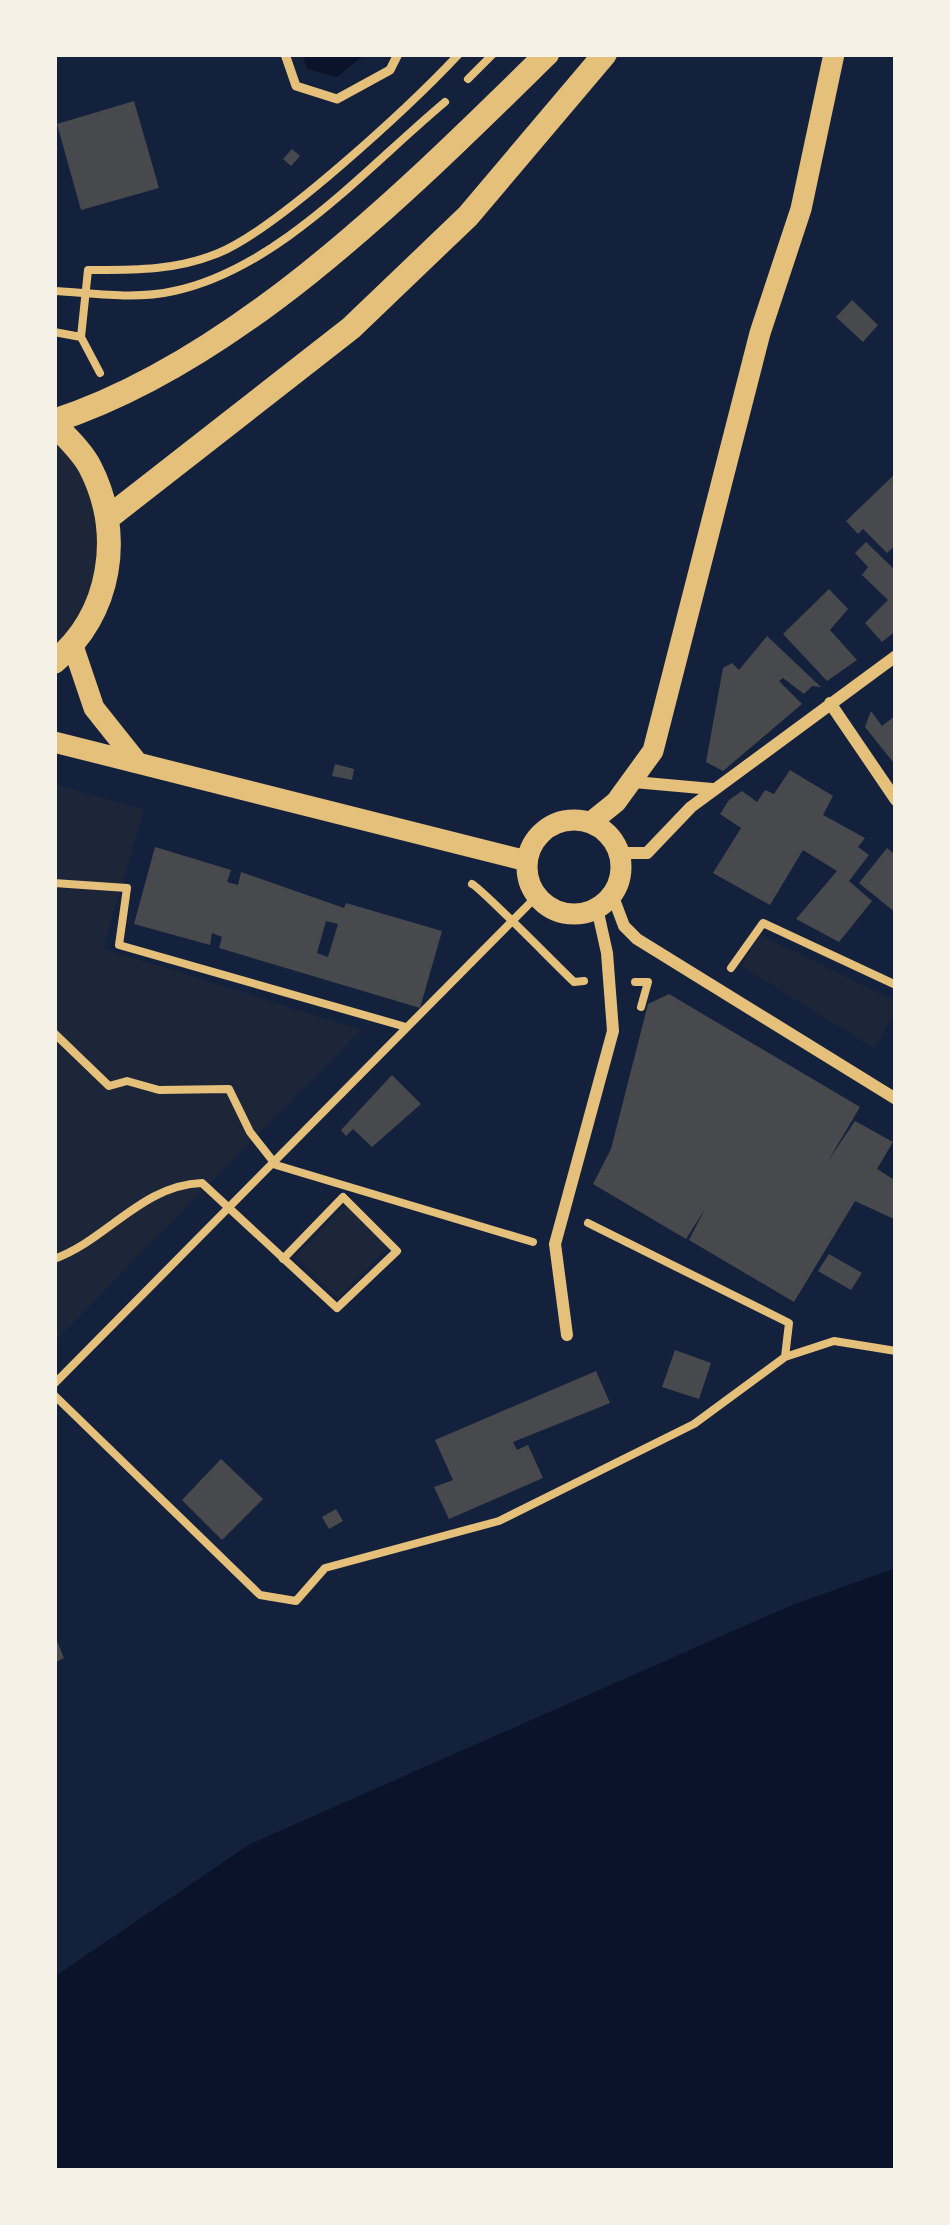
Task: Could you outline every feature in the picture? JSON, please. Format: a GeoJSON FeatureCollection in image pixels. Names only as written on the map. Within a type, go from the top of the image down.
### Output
{"type":"FeatureCollection","features":[{"type":"Feature","properties":{"kind":"main road"},"geometry":{"type":"LineString","coordinates":[[63,654],[97,608],[110,563],[109,518],[89,464],[54,422],[115,401],[270,302],[547,54]]}},
{"type":"Feature","properties":{"kind":"main road"},"geometry":{"type":"LineString","coordinates":[[109,518],[351,328],[468,216],[605,54]]}},
{"type":"Feature","properties":{"kind":"street"},"geometry":{"type":"LineString","coordinates":[[604,901],[558,911],[537,896],[527,861],[538,836],[550,827],[590,823],[634,782],[653,752],[760,333],[801,209],[834,54]]}},
{"type":"Feature","properties":{"kind":"street"},"geometry":{"type":"LineString","coordinates":[[63,654],[94,708],[137,762]]}},
{"type":"Feature","properties":{"kind":"street"},"geometry":{"type":"LineString","coordinates":[[619,854],[647,853],[712,789],[896,656]]}},
{"type":"Feature","properties":{"kind":"street"},"geometry":{"type":"LineString","coordinates":[[830,704],[896,800]]}},
{"type":"Feature","properties":{"kind":"street"},"geometry":{"type":"LineString","coordinates":[[54,742],[527,861]]}},
{"type":"Feature","properties":{"kind":"street"},"geometry":{"type":"LineString","coordinates":[[634,782],[712,789]]}},
{"type":"Feature","properties":{"kind":"street"},"geometry":{"type":"LineString","coordinates":[[566,1335],[556,1244],[613,1030],[604,901],[621,868],[612,840],[590,823]]}},
{"type":"Feature","properties":{"kind":"street"},"geometry":{"type":"LineString","coordinates":[[604,901],[623,926],[668,960],[896,1099]]}},
{"type":"Feature","properties":{"kind":"lane"},"geometry":{"type":"LineString","coordinates":[[285,54],[296,86],[337,99],[390,70],[398,54]]}},
{"type":"Feature","properties":{"kind":"path"},"geometry":{"type":"LineString","coordinates":[[54,332],[81,337],[88,270],[164,270],[220,253],[302,194],[459,54]]}},
{"type":"Feature","properties":{"kind":"path"},"geometry":{"type":"LineString","coordinates":[[54,291],[128,296],[176,291],[243,262],[298,226],[493,54]]}},
{"type":"Feature","properties":{"kind":"path"},"geometry":{"type":"LineString","coordinates":[[54,883],[127,888],[119,945],[406,1027]]}},
{"type":"Feature","properties":{"kind":"path"},"geometry":{"type":"LineString","coordinates":[[54,1384],[228,1207],[276,1165],[537,896]]}},
{"type":"Feature","properties":{"kind":"path"},"geometry":{"type":"LineString","coordinates":[[668,960],[679,946],[727,973],[764,923],[896,985]]}},
{"type":"Feature","properties":{"kind":"path"},"geometry":{"type":"LineString","coordinates":[[54,1033],[109,1085],[127,1081],[159,1090],[229,1089],[250,1132],[276,1165],[521,1241],[556,1244],[588,1223]]}},
{"type":"Feature","properties":{"kind":"path"},"geometry":{"type":"LineString","coordinates":[[54,1259],[76,1251],[151,1196],[202,1183],[228,1207],[283,1258],[337,1308],[397,1251],[343,1197],[283,1258]]}},
{"type":"Feature","properties":{"kind":"path"},"geometry":{"type":"LineString","coordinates":[[54,1395],[260,1595],[296,1601],[325,1568],[499,1521],[694,1424],[785,1357],[834,1341],[896,1351]]}},
{"type":"Feature","properties":{"kind":"shaded area"},"geometry":{"type":"Polygon","coordinates":[[[302,54],[364,55],[337,77],[307,69],[302,54]]]}},
{"type":"Feature","properties":{"kind":"shaded area"},"geometry":{"type":"Polygon","coordinates":[[[54,424],[89,464],[109,563],[54,662],[54,424]]]}},
{"type":"Feature","properties":{"kind":"shaded area"},"geometry":{"type":"Polygon","coordinates":[[[54,784],[144,810],[103,948],[361,1030],[54,1342],[54,784]]]}},
{"type":"Feature","properties":{"kind":"shaded area"},"geometry":{"type":"Polygon","coordinates":[[[760,935],[896,1001],[896,1012],[874,1048],[741,966],[760,935]]]}},
{"type":"Feature","properties":{"kind":"shaded area"},"geometry":{"type":"Polygon","coordinates":[[[345,1205],[388,1247],[338,1298],[295,1257],[345,1205]]]}},
{"type":"Feature","properties":{"kind":"shaded area"},"geometry":{"type":"Polygon","coordinates":[[[896,1568],[896,2171],[54,2171],[54,1977],[250,1844],[792,1605],[896,1568]]]}},
{"type":"Feature","properties":{"kind":"building"},"geometry":{"type":"Polygon","coordinates":[[[134,101],[159,188],[81,210],[57,124],[134,101]]]}},
{"type":"Feature","properties":{"kind":"building"},"geometry":{"type":"Polygon","coordinates":[[[292,149],[300,156],[291,166],[283,159],[292,149]]]}},
{"type":"Feature","properties":{"kind":"building"},"geometry":{"type":"Polygon","coordinates":[[[852,300],[878,325],[863,342],[836,317],[852,300]]]}},
{"type":"Feature","properties":{"kind":"building"},"geometry":{"type":"Polygon","coordinates":[[[896,473],[896,545],[887,553],[863,529],[858,534],[846,521],[896,473]]]}},
{"type":"Feature","properties":{"kind":"building"},"geometry":{"type":"Polygon","coordinates":[[[866,542],[896,571],[896,631],[882,642],[865,623],[888,600],[862,575],[868,567],[855,553],[866,542]]]}},
{"type":"Feature","properties":{"kind":"building"},"geometry":{"type":"Polygon","coordinates":[[[829,589],[848,609],[830,630],[857,660],[827,681],[783,634],[829,589]]]}},
{"type":"Feature","properties":{"kind":"building"},"geometry":{"type":"Polygon","coordinates":[[[767,636],[821,687],[812,686],[804,694],[783,678],[779,681],[802,704],[723,771],[706,762],[723,668],[732,663],[739,670],[767,636]]]}},
{"type":"Feature","properties":{"kind":"building"},"geometry":{"type":"Polygon","coordinates":[[[871,711],[882,726],[896,715],[893,762],[865,727],[871,711]]]}},
{"type":"Feature","properties":{"kind":"building"},"geometry":{"type":"Polygon","coordinates":[[[335,764],[354,769],[352,780],[332,776],[335,764]]]}},
{"type":"Feature","properties":{"kind":"building"},"geometry":{"type":"Polygon","coordinates":[[[790,770],[833,796],[823,815],[865,838],[858,847],[869,855],[849,881],[872,901],[839,942],[796,919],[837,871],[803,850],[770,905],[713,873],[741,828],[720,814],[729,800],[742,791],[757,802],[765,790],[774,794],[790,770]]]}},
{"type":"Feature","properties":{"kind":"building"},"geometry":{"type":"Polygon","coordinates":[[[155,847],[231,870],[227,882],[238,885],[241,872],[344,908],[346,903],[442,931],[420,1008],[219,948],[222,937],[212,933],[210,945],[134,924],[155,847]],[[326,921],[317,953],[328,957],[338,924],[326,921]]]}},
{"type":"Feature","properties":{"kind":"building"},"geometry":{"type":"Polygon","coordinates":[[[887,848],[896,855],[896,913],[859,883],[887,848]]]}},
{"type":"Feature","properties":{"kind":"building"},"geometry":{"type":"Polygon","coordinates":[[[669,994],[860,1107],[828,1161],[855,1121],[893,1142],[877,1169],[896,1181],[896,1220],[855,1201],[794,1302],[689,1240],[705,1209],[686,1239],[593,1184],[611,1149],[648,1004],[669,994]]]}},
{"type":"Feature","properties":{"kind":"building"},"geometry":{"type":"Polygon","coordinates":[[[392,1075],[421,1104],[372,1147],[353,1129],[346,1136],[341,1130],[392,1075]]]}},
{"type":"Feature","properties":{"kind":"building"},"geometry":{"type":"Polygon","coordinates":[[[829,1254],[862,1273],[851,1290],[818,1271],[829,1254]]]}},
{"type":"Feature","properties":{"kind":"building"},"geometry":{"type":"Polygon","coordinates":[[[675,1350],[711,1363],[699,1399],[662,1387],[675,1350]]]}},
{"type":"Feature","properties":{"kind":"building"},"geometry":{"type":"Polygon","coordinates":[[[596,1371],[610,1403],[513,1442],[517,1450],[528,1445],[543,1478],[449,1519],[434,1487],[453,1480],[435,1440],[596,1371]]]}},
{"type":"Feature","properties":{"kind":"building"},"geometry":{"type":"Polygon","coordinates":[[[221,1459],[263,1499],[222,1540],[182,1500],[221,1459]]]}},
{"type":"Feature","properties":{"kind":"building"},"geometry":{"type":"Polygon","coordinates":[[[336,1509],[343,1521],[329,1529],[322,1517],[336,1509]]]}},
{"type":"Feature","properties":{"kind":"building"},"geometry":{"type":"Polygon","coordinates":[[[54,1634],[64,1658],[54,1663],[54,1634]]]}}]}
